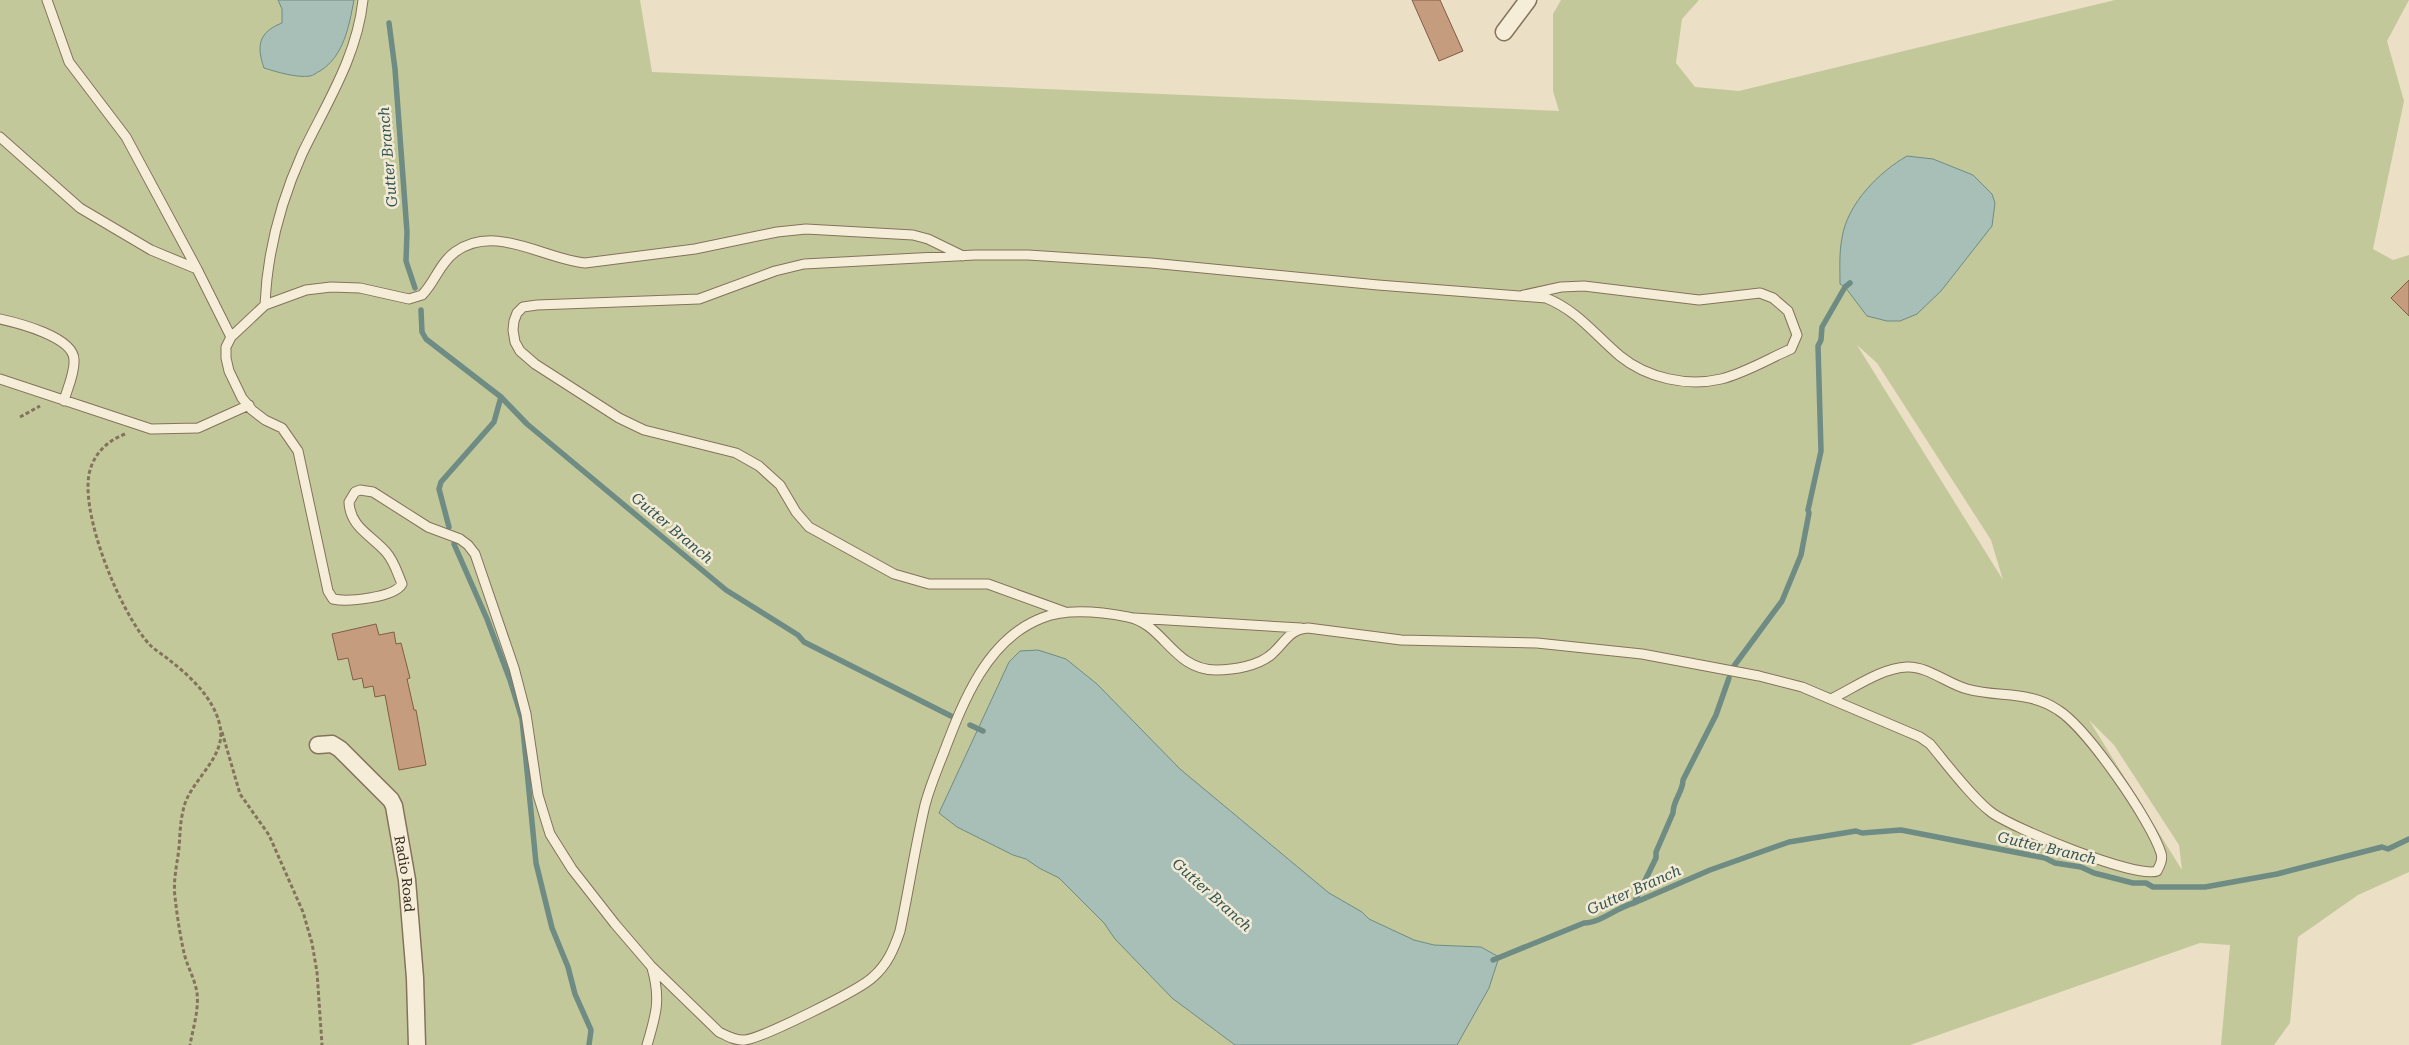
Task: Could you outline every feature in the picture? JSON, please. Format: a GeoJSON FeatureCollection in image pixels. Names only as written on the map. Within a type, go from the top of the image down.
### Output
{"type":"FeatureCollection","features":[{"type":"Feature","properties":{"kind":"street"},"geometry":{"type":"LineString","coordinates":[[1504,32],[1528,0]]}},
{"type":"Feature","properties":{"kind":"street","name":"Radio Road"},"geometry":{"type":"LineString","coordinates":[[318,745],[332,744],[340,749],[391,800],[394,806],[407,880],[415,978],[417,1045]]}},
{"type":"Feature","properties":{"kind":"lane"},"geometry":{"type":"LineString","coordinates":[[47,0],[69,62],[126,138],[232,337]]}},
{"type":"Feature","properties":{"kind":"lane"},"geometry":{"type":"LineString","coordinates":[[265,305],[266,275],[286,194],[302,156],[352,53],[361,24],[364,0]]}},
{"type":"Feature","properties":{"kind":"lane"},"geometry":{"type":"LineString","coordinates":[[0,138],[80,208],[150,250],[197,269]]}},
{"type":"Feature","properties":{"kind":"lane"},"geometry":{"type":"LineString","coordinates":[[962,256],[928,238],[913,235],[806,229],[777,232],[695,249],[584,263],[569,261],[507,241],[487,241],[467,246],[455,252],[443,264],[422,295],[409,299],[360,288],[331,287],[306,290],[265,305],[232,337],[226,347],[226,358],[242,398],[265,420],[282,428],[298,451],[328,591],[333,598],[347,600],[388,594],[399,588],[402,584],[394,564],[384,550],[360,530],[354,520],[349,502],[356,492],[360,490],[373,492],[428,527],[460,539],[475,554],[514,668],[526,714],[540,802],[550,834],[560,852],[593,898],[651,966],[719,1032],[736,1042],[753,1038],[785,1024],[865,984],[882,968],[900,931],[925,805],[934,775],[960,711],[974,684],[1005,643],[1024,628],[1040,619],[1070,613],[1301,628],[1401,640],[1537,642],[1642,654],[1759,676],[1802,687],[1920,737],[1930,744],[1989,811],[2019,828],[2097,858],[2147,873],[2157,870],[2162,862],[2162,854],[2146,822],[2093,743],[2060,711],[2043,701],[2026,696],[1969,690],[1909,667],[1886,672],[1831,699]]}},
{"type":"Feature","properties":{"kind":"lane"},"geometry":{"type":"LineString","coordinates":[[1070,613],[988,584],[929,584],[894,574],[809,527],[796,512],[780,485],[759,466],[736,454],[644,430],[619,418],[535,364],[520,351],[515,342],[513,330],[517,313],[523,308],[537,304],[699,299],[775,271],[804,264],[962,256],[1028,255],[1546,298],[1565,306],[1620,356],[1636,367],[1656,376],[1679,381],[1704,382],[1740,372],[1791,349],[1797,334],[1788,311],[1773,298],[1760,293],[1699,300],[1584,286],[1560,287],[1524,295]]}},
{"type":"Feature","properties":{"kind":"lane"},"geometry":{"type":"LineString","coordinates":[[0,319],[22,324],[62,341],[71,350],[74,359],[73,369],[64,401]]}},
{"type":"Feature","properties":{"kind":"lane"},"geometry":{"type":"LineString","coordinates":[[0,379],[150,429],[198,428],[248,405]]}},
{"type":"Feature","properties":{"kind":"lane"},"geometry":{"type":"LineString","coordinates":[[1129,617],[1155,632],[1188,664],[1201,669],[1216,670],[1250,665],[1265,659],[1273,654],[1289,635],[1301,628]]}},
{"type":"Feature","properties":{"kind":"lane"},"geometry":{"type":"LineString","coordinates":[[647,1045],[659,1000],[658,987],[651,966]]}},
{"type":"Feature","properties":{"kind":"path"},"geometry":{"type":"LineString","coordinates":[[20,417],[54,398]]}},
{"type":"Feature","properties":{"kind":"path"},"geometry":{"type":"LineString","coordinates":[[150,429],[124,434],[108,442],[97,455],[91,467],[89,482],[90,512],[107,568],[121,602],[150,645],[195,683],[215,709],[240,794],[269,835],[303,912],[312,943],[317,972],[322,1045]]}},
{"type":"Feature","properties":{"kind":"path"},"geometry":{"type":"LineString","coordinates":[[190,1045],[197,1009],[197,992],[184,954],[175,896],[175,866],[183,810],[193,787],[217,752],[220,741],[220,728]]}},
{"type":"Feature","properties":{"kind":"green space"},"geometry":{"type":"Polygon","coordinates":[[[0,0],[640,0],[652,72],[1559,111],[1553,91],[1553,14],[1561,0],[1699,0],[1682,19],[1676,63],[1695,87],[1739,91],[2115,0],[2409,0],[2387,41],[2404,101],[2373,249],[2393,260],[2409,255],[2409,872],[2358,895],[2298,937],[2290,1023],[2274,1045],[2221,1045],[2230,945],[2200,943],[1910,1045],[0,1045],[0,0]],[[1857,345],[2003,580],[1991,540],[1877,363],[1857,345]],[[2089,720],[2182,870],[2179,845],[2114,745],[2089,720]]]}},
{"type":"Feature","properties":{"kind":"water"},"geometry":{"type":"Polygon","coordinates":[[[278,0],[354,0],[347,30],[340,49],[328,65],[320,71],[305,76],[281,73],[264,68],[260,53],[261,40],[268,31],[282,23],[282,9],[278,0]]]}},
{"type":"Feature","properties":{"kind":"water"},"geometry":{"type":"Polygon","coordinates":[[[1907,156],[1933,159],[1973,175],[1992,194],[1995,203],[1992,226],[1941,291],[1917,314],[1900,321],[1887,321],[1867,316],[1845,287],[1840,284],[1841,244],[1845,225],[1857,201],[1875,180],[1907,156]]]}},
{"type":"Feature","properties":{"kind":"water"},"geometry":{"type":"Polygon","coordinates":[[[1038,650],[1066,659],[1097,684],[1180,769],[1329,893],[1362,912],[1369,919],[1414,940],[1434,945],[1481,947],[1499,957],[1489,988],[1457,1045],[1235,1045],[1172,998],[1115,939],[1104,923],[1059,878],[1026,859],[1013,855],[957,827],[939,813],[1009,662],[1020,651],[1038,650]]]}},
{"type":"Feature","properties":{"kind":"building"},"geometry":{"type":"Polygon","coordinates":[[[1412,0],[1440,0],[1463,51],[1439,61],[1412,0]]]}},
{"type":"Feature","properties":{"kind":"building"},"geometry":{"type":"Polygon","coordinates":[[[2409,280],[2409,316],[2391,298],[2409,280]]]}},
{"type":"Feature","properties":{"kind":"building"},"geometry":{"type":"Polygon","coordinates":[[[376,624],[379,635],[394,632],[396,644],[401,643],[410,678],[407,679],[414,710],[416,710],[426,765],[399,770],[385,695],[375,697],[373,686],[364,688],[362,678],[353,680],[348,658],[338,660],[332,634],[376,624]]]}},
{"type":"Feature","properties":{"kind":"waterway","name":"Gutter Branch"},"geometry":{"type":"LineString","coordinates":[[389,23],[395,69],[407,232],[406,261],[415,288]]}},
{"type":"Feature","properties":{"kind":"waterway"},"geometry":{"type":"LineString","coordinates":[[1734,666],[1782,601],[1801,555],[1808,510],[1821,451],[1818,346],[1821,340],[1822,327],[1845,287],[1850,283]]}},
{"type":"Feature","properties":{"kind":"waterway","name":"Gutter Branch"},"geometry":{"type":"LineString","coordinates":[[421,310],[422,332],[426,339],[501,397],[527,424],[726,590],[798,635],[804,642],[951,716]]}},
{"type":"Feature","properties":{"kind":"waterway"},"geometry":{"type":"LineString","coordinates":[[449,527],[439,489],[441,482],[494,422],[501,397]]}},
{"type":"Feature","properties":{"kind":"waterway"},"geometry":{"type":"LineString","coordinates":[[454,544],[487,619],[510,680],[522,719],[536,863],[552,928],[568,967],[575,994],[591,1030],[589,1045]]}},
{"type":"Feature","properties":{"kind":"waterway"},"geometry":{"type":"LineString","coordinates":[[1634,903],[1656,858],[1656,852],[1673,813],[1683,780],[1716,715],[1729,678]]}},
{"type":"Feature","properties":{"kind":"waterway","name":"Gutter Branch"},"geometry":{"type":"LineString","coordinates":[[970,725],[983,731]]}},
{"type":"Feature","properties":{"kind":"waterway","name":"Gutter Branch"},"geometry":{"type":"LineString","coordinates":[[1493,960],[1584,923],[1597,920],[1710,870],[1789,842],[1856,831],[1862,833],[1901,830],[2045,858],[2055,863],[2081,867],[2094,873],[2133,883],[2146,883],[2153,887],[2205,887],[2277,874],[2382,847],[2388,849],[2409,839]]}}]}
